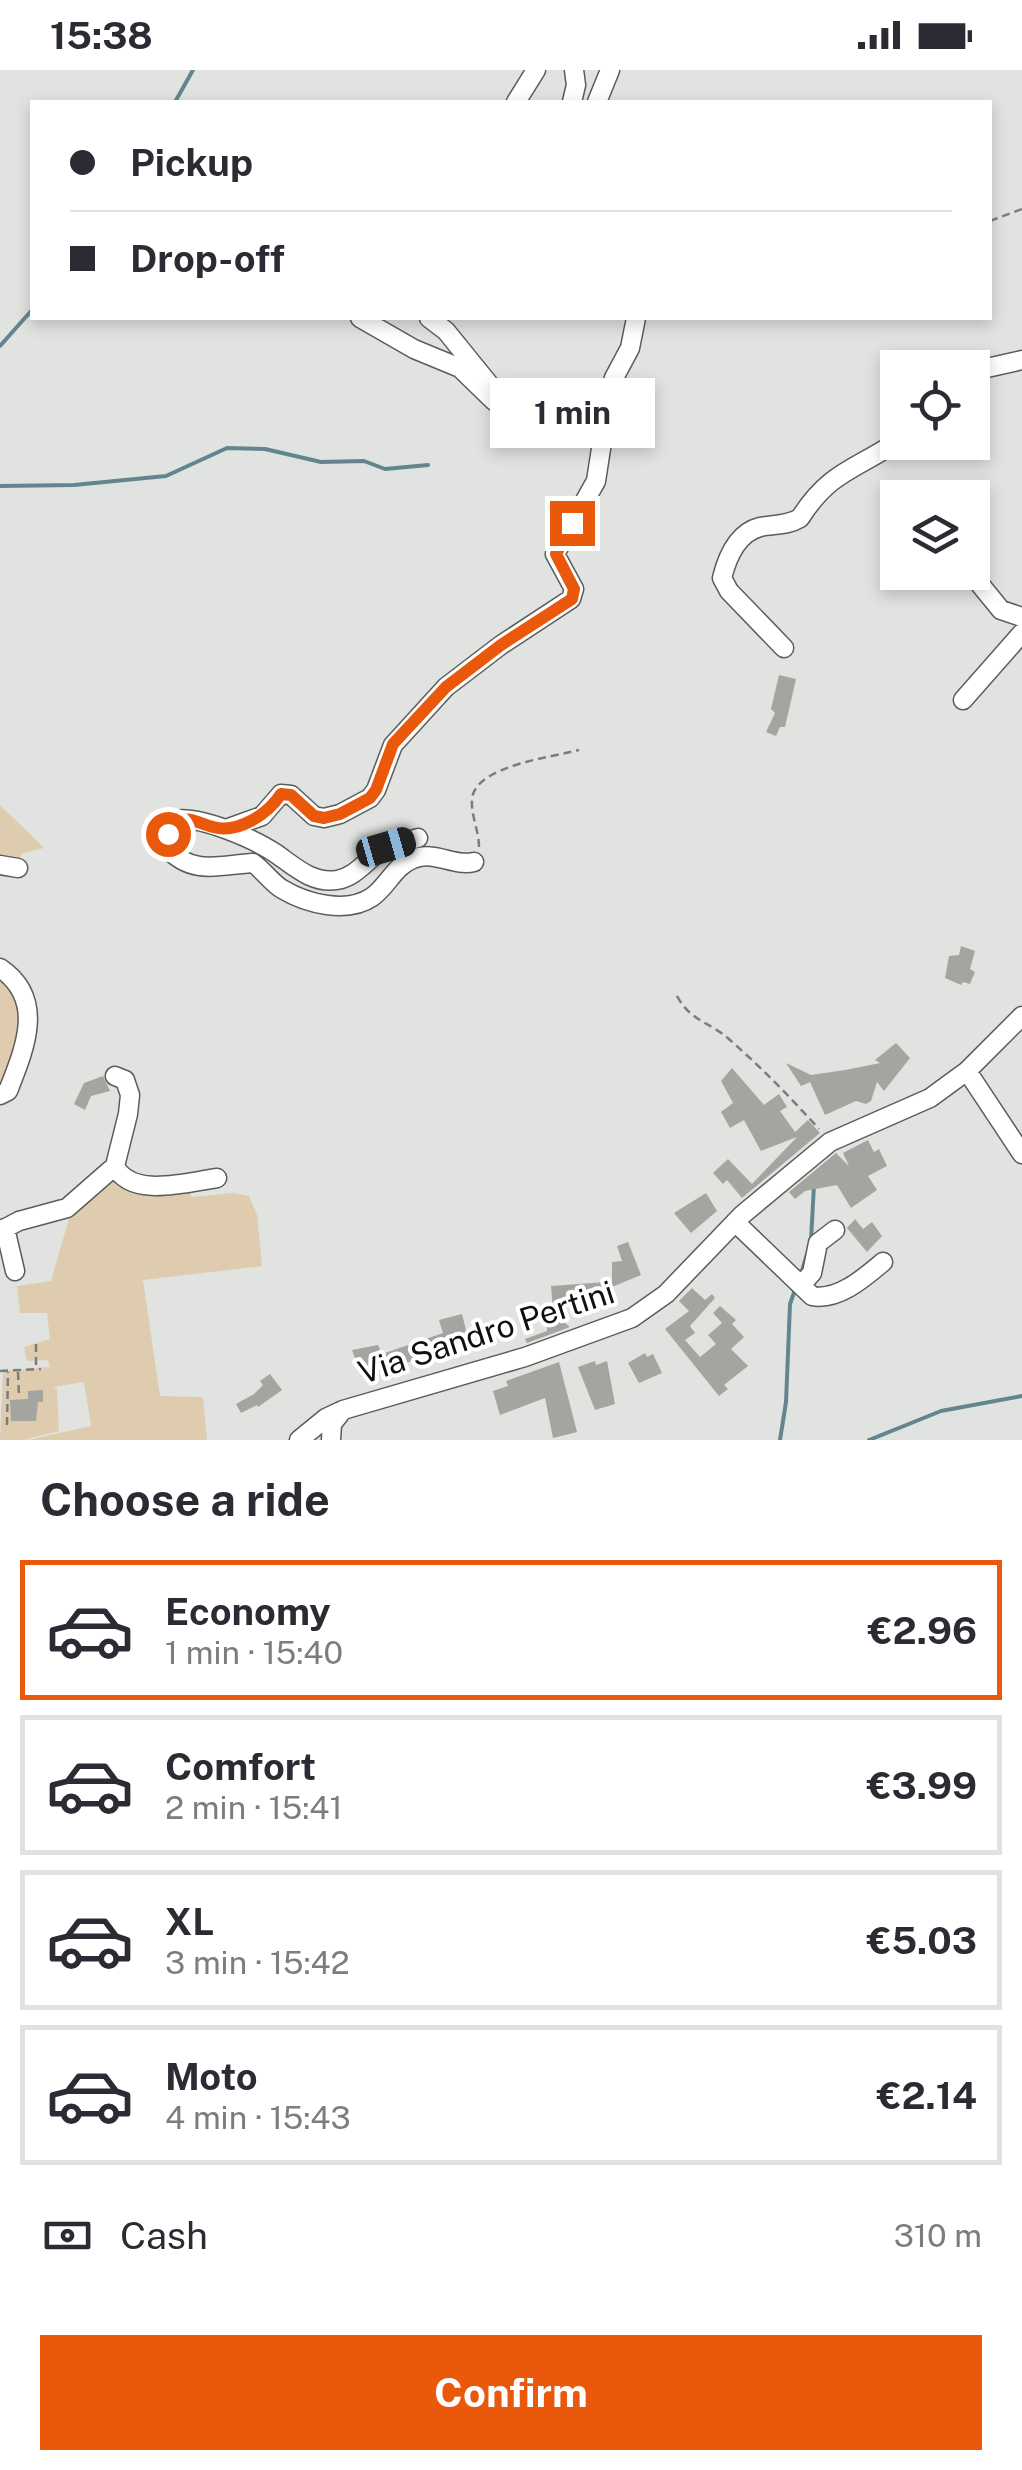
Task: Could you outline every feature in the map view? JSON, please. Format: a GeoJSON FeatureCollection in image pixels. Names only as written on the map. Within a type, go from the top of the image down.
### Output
{"type":"FeatureCollection","features":[{"type":"Feature","properties":{"kind":"street"},"geometry":{"type":"LineString","coordinates":[[572,100],[574,70]]}},
{"type":"Feature","properties":{"kind":"street"},"geometry":{"type":"LineString","coordinates":[[597,100],[610,70]]}},
{"type":"Feature","properties":{"kind":"street"},"geometry":{"type":"LineString","coordinates":[[517,100],[534,71]]}},
{"type":"Feature","properties":{"kind":"street"},"geometry":{"type":"LineString","coordinates":[[363,320],[414,349],[460,368],[494,401],[498,400],[494,388],[446,330],[432,320]]}},
{"type":"Feature","properties":{"kind":"street"},"geometry":{"type":"LineString","coordinates":[[226,829],[262,816],[281,794],[291,795],[314,816],[324,818],[370,798],[393,744],[446,687],[572,599],[574,589],[556,554],[596,482],[609,397],[630,348],[636,320]]}},
{"type":"Feature","properties":{"kind":"street"},"geometry":{"type":"LineString","coordinates":[[990,367],[1022,360]]}},
{"type":"Feature","properties":{"kind":"street"},"geometry":{"type":"LineString","coordinates":[[784,648],[729,591],[722,578],[727,560],[749,532],[800,518],[833,478],[880,451]]}},
{"type":"Feature","properties":{"kind":"street"},"geometry":{"type":"LineString","coordinates":[[985,590],[1002,610],[1022,617]]}},
{"type":"Feature","properties":{"kind":"street"},"geometry":{"type":"LineString","coordinates":[[963,700],[1022,633]]}},
{"type":"Feature","properties":{"kind":"street"},"geometry":{"type":"LineString","coordinates":[[418,838],[386,847],[353,875],[334,881],[293,869],[275,853],[226,829],[189,817],[175,820],[167,848],[190,865],[207,868],[253,862],[280,888],[340,907],[373,896],[398,868],[414,858],[437,856],[463,864],[474,862]]}},
{"type":"Feature","properties":{"kind":"street"},"geometry":{"type":"LineString","coordinates":[[0,968],[18,980],[28,1004],[26,1038],[8,1090],[0,1095]]}},
{"type":"Feature","properties":{"kind":"street","name":"Via Sandro Pertini"},"geometry":{"type":"LineString","coordinates":[[299,1440],[343,1410],[525,1357],[632,1318],[666,1294],[736,1222],[830,1142],[930,1098],[966,1071],[1022,1016]]}},
{"type":"Feature","properties":{"kind":"street"},"geometry":{"type":"LineString","coordinates":[[966,1071],[1022,1154]]}},
{"type":"Feature","properties":{"kind":"street"},"geometry":{"type":"LineString","coordinates":[[16,1271],[2,1230],[67,1208],[115,1166],[130,1095],[125,1080],[115,1076]]}},
{"type":"Feature","properties":{"kind":"street"},"geometry":{"type":"LineString","coordinates":[[115,1166],[121,1175],[146,1186],[217,1178]]}},
{"type":"Feature","properties":{"kind":"street"},"geometry":{"type":"LineString","coordinates":[[736,1222],[812,1296],[824,1298],[860,1282],[882,1262]]}},
{"type":"Feature","properties":{"kind":"street"},"geometry":{"type":"LineString","coordinates":[[798,1282],[812,1273],[818,1243],[835,1230]]}},
{"type":"Feature","properties":{"kind":"street","name":"Via Sandro Pertini"},"geometry":{"type":"LineString","coordinates":[[331,1440],[332,1424],[343,1410]]}},
{"type":"Feature","properties":{"kind":"path"},"geometry":{"type":"LineString","coordinates":[[992,220],[1022,210]]}},
{"type":"Feature","properties":{"kind":"path"},"geometry":{"type":"LineString","coordinates":[[474,862],[479,853],[472,798],[476,786],[509,764],[579,750]]}},
{"type":"Feature","properties":{"kind":"path"},"geometry":{"type":"LineString","coordinates":[[677,996],[693,1018],[726,1036],[783,1087],[830,1142]]}},
{"type":"Feature","properties":{"kind":"path"},"geometry":{"type":"LineString","coordinates":[[0,1371],[38,1370],[36,1344]]}},
{"type":"Feature","properties":{"kind":"path"},"geometry":{"type":"LineString","coordinates":[[18,1371],[18,1396]]}},
{"type":"Feature","properties":{"kind":"path"},"geometry":{"type":"LineString","coordinates":[[8,1372],[8,1424]]}},
{"type":"Feature","properties":{"kind":"shaded area"},"geometry":{"type":"Polygon","coordinates":[[[0,805],[44,848],[23,853],[18,860],[0,859],[0,805]]]}},
{"type":"Feature","properties":{"kind":"shaded area"},"geometry":{"type":"Polygon","coordinates":[[[0,974],[23,1005],[21,1038],[0,1088],[0,974]]]}},
{"type":"Feature","properties":{"kind":"shaded area"},"geometry":{"type":"Polygon","coordinates":[[[112,1178],[144,1192],[187,1188],[192,1197],[233,1193],[249,1196],[257,1215],[262,1266],[143,1280],[160,1396],[203,1397],[207,1440],[28,1440],[91,1426],[84,1382],[53,1387],[57,1389],[59,1431],[23,1440],[0,1440],[3,1371],[50,1367],[48,1360],[27,1361],[24,1347],[50,1339],[47,1313],[20,1313],[17,1286],[51,1281],[70,1215],[94,1198],[112,1178]]]}},
{"type":"Feature","properties":{"kind":"building"},"geometry":{"type":"Polygon","coordinates":[[[779,675],[796,679],[785,727],[780,727],[776,736],[766,732],[775,713],[771,709],[779,675]]]}},
{"type":"Feature","properties":{"kind":"building"},"geometry":{"type":"Polygon","coordinates":[[[961,946],[975,951],[970,969],[975,972],[970,984],[961,985],[945,978],[949,956],[959,955],[961,946]]]}},
{"type":"Feature","properties":{"kind":"building"},"geometry":{"type":"Polygon","coordinates":[[[896,1043],[910,1058],[884,1091],[877,1082],[871,1101],[856,1101],[825,1115],[810,1082],[801,1086],[786,1063],[811,1075],[845,1070],[880,1063],[875,1060],[896,1043]]]}},
{"type":"Feature","properties":{"kind":"building"},"geometry":{"type":"Polygon","coordinates":[[[732,1068],[764,1105],[779,1094],[787,1107],[780,1111],[795,1132],[808,1120],[820,1133],[742,1198],[727,1180],[723,1184],[713,1173],[728,1159],[752,1184],[797,1137],[761,1151],[744,1120],[730,1128],[721,1112],[733,1103],[721,1081],[732,1068]]]}},
{"type":"Feature","properties":{"kind":"building"},"geometry":{"type":"Polygon","coordinates":[[[103,1076],[110,1091],[91,1096],[85,1110],[74,1104],[84,1083],[103,1076]]]}},
{"type":"Feature","properties":{"kind":"building"},"geometry":{"type":"Polygon","coordinates":[[[868,1140],[874,1152],[879,1149],[887,1166],[868,1176],[877,1190],[851,1208],[837,1185],[805,1191],[795,1199],[789,1192],[836,1153],[849,1166],[843,1153],[868,1140]]]}},
{"type":"Feature","properties":{"kind":"building"},"geometry":{"type":"Polygon","coordinates":[[[706,1193],[717,1211],[691,1233],[674,1213],[706,1193]]]}},
{"type":"Feature","properties":{"kind":"building"},"geometry":{"type":"Polygon","coordinates":[[[855,1219],[863,1229],[872,1222],[882,1236],[867,1252],[847,1228],[855,1219]]]}},
{"type":"Feature","properties":{"kind":"building"},"geometry":{"type":"Polygon","coordinates":[[[628,1242],[641,1275],[612,1287],[612,1262],[622,1261],[617,1246],[628,1242]]]}},
{"type":"Feature","properties":{"kind":"building"},"geometry":{"type":"Polygon","coordinates":[[[606,1282],[615,1302],[600,1308],[589,1301],[563,1303],[565,1323],[570,1327],[527,1343],[525,1339],[547,1331],[547,1324],[554,1321],[551,1286],[606,1282]]]}},
{"type":"Feature","properties":{"kind":"building"},"geometry":{"type":"Polygon","coordinates":[[[692,1288],[705,1300],[712,1294],[715,1298],[690,1326],[695,1333],[685,1340],[700,1357],[716,1344],[708,1335],[722,1323],[713,1313],[720,1306],[736,1320],[732,1324],[744,1337],[731,1349],[748,1366],[724,1385],[728,1389],[719,1396],[665,1329],[689,1311],[679,1301],[692,1288]]]}},
{"type":"Feature","properties":{"kind":"building"},"geometry":{"type":"Polygon","coordinates":[[[462,1314],[468,1338],[432,1347],[434,1362],[420,1366],[418,1359],[362,1377],[352,1350],[378,1345],[382,1354],[443,1333],[439,1320],[462,1314]]]}},
{"type":"Feature","properties":{"kind":"building"},"geometry":{"type":"Polygon","coordinates":[[[645,1353],[647,1357],[653,1354],[662,1373],[639,1383],[628,1363],[645,1353]]]}},
{"type":"Feature","properties":{"kind":"building"},"geometry":{"type":"Polygon","coordinates":[[[595,1361],[596,1365],[607,1361],[615,1404],[595,1410],[578,1367],[595,1361]]]}},
{"type":"Feature","properties":{"kind":"building"},"geometry":{"type":"Polygon","coordinates":[[[559,1362],[577,1432],[553,1438],[545,1398],[500,1415],[493,1391],[508,1386],[506,1381],[559,1362]]]}},
{"type":"Feature","properties":{"kind":"building"},"geometry":{"type":"Polygon","coordinates":[[[270,1374],[282,1390],[258,1407],[241,1413],[236,1404],[254,1394],[263,1385],[260,1381],[270,1374]]]}},
{"type":"Feature","properties":{"kind":"building"},"geometry":{"type":"Polygon","coordinates":[[[43,1390],[36,1421],[11,1421],[10,1400],[28,1399],[28,1391],[43,1390]]]}},
{"type":"Feature","properties":{"kind":"waterway"},"geometry":{"type":"LineString","coordinates":[[176,100],[193,70]]}},
{"type":"Feature","properties":{"kind":"waterway"},"geometry":{"type":"LineString","coordinates":[[0,346],[30,312]]}},
{"type":"Feature","properties":{"kind":"waterway"},"geometry":{"type":"LineString","coordinates":[[0,486],[74,485],[166,476],[227,448],[265,449],[321,462],[364,461],[385,469],[428,465]]}},
{"type":"Feature","properties":{"kind":"waterway"},"geometry":{"type":"LineString","coordinates":[[811,1240],[814,1185]]}},
{"type":"Feature","properties":{"kind":"waterway"},"geometry":{"type":"LineString","coordinates":[[801,1274],[807,1254]]}},
{"type":"Feature","properties":{"kind":"waterway"},"geometry":{"type":"LineString","coordinates":[[780,1440],[786,1402],[790,1304],[796,1287]]}},
{"type":"Feature","properties":{"kind":"waterway"},"geometry":{"type":"LineString","coordinates":[[869,1440],[941,1411],[1022,1396]]}},
{"type":"Feature","properties":{"kind":"route"},"geometry":{"type":"LineString","coordinates":[[168,834],[175,820],[189,817],[226,829],[262,816],[281,794],[291,795],[314,816],[324,818],[370,798],[393,744],[446,687],[572,599],[574,589],[556,554],[572,523]]}}]}
